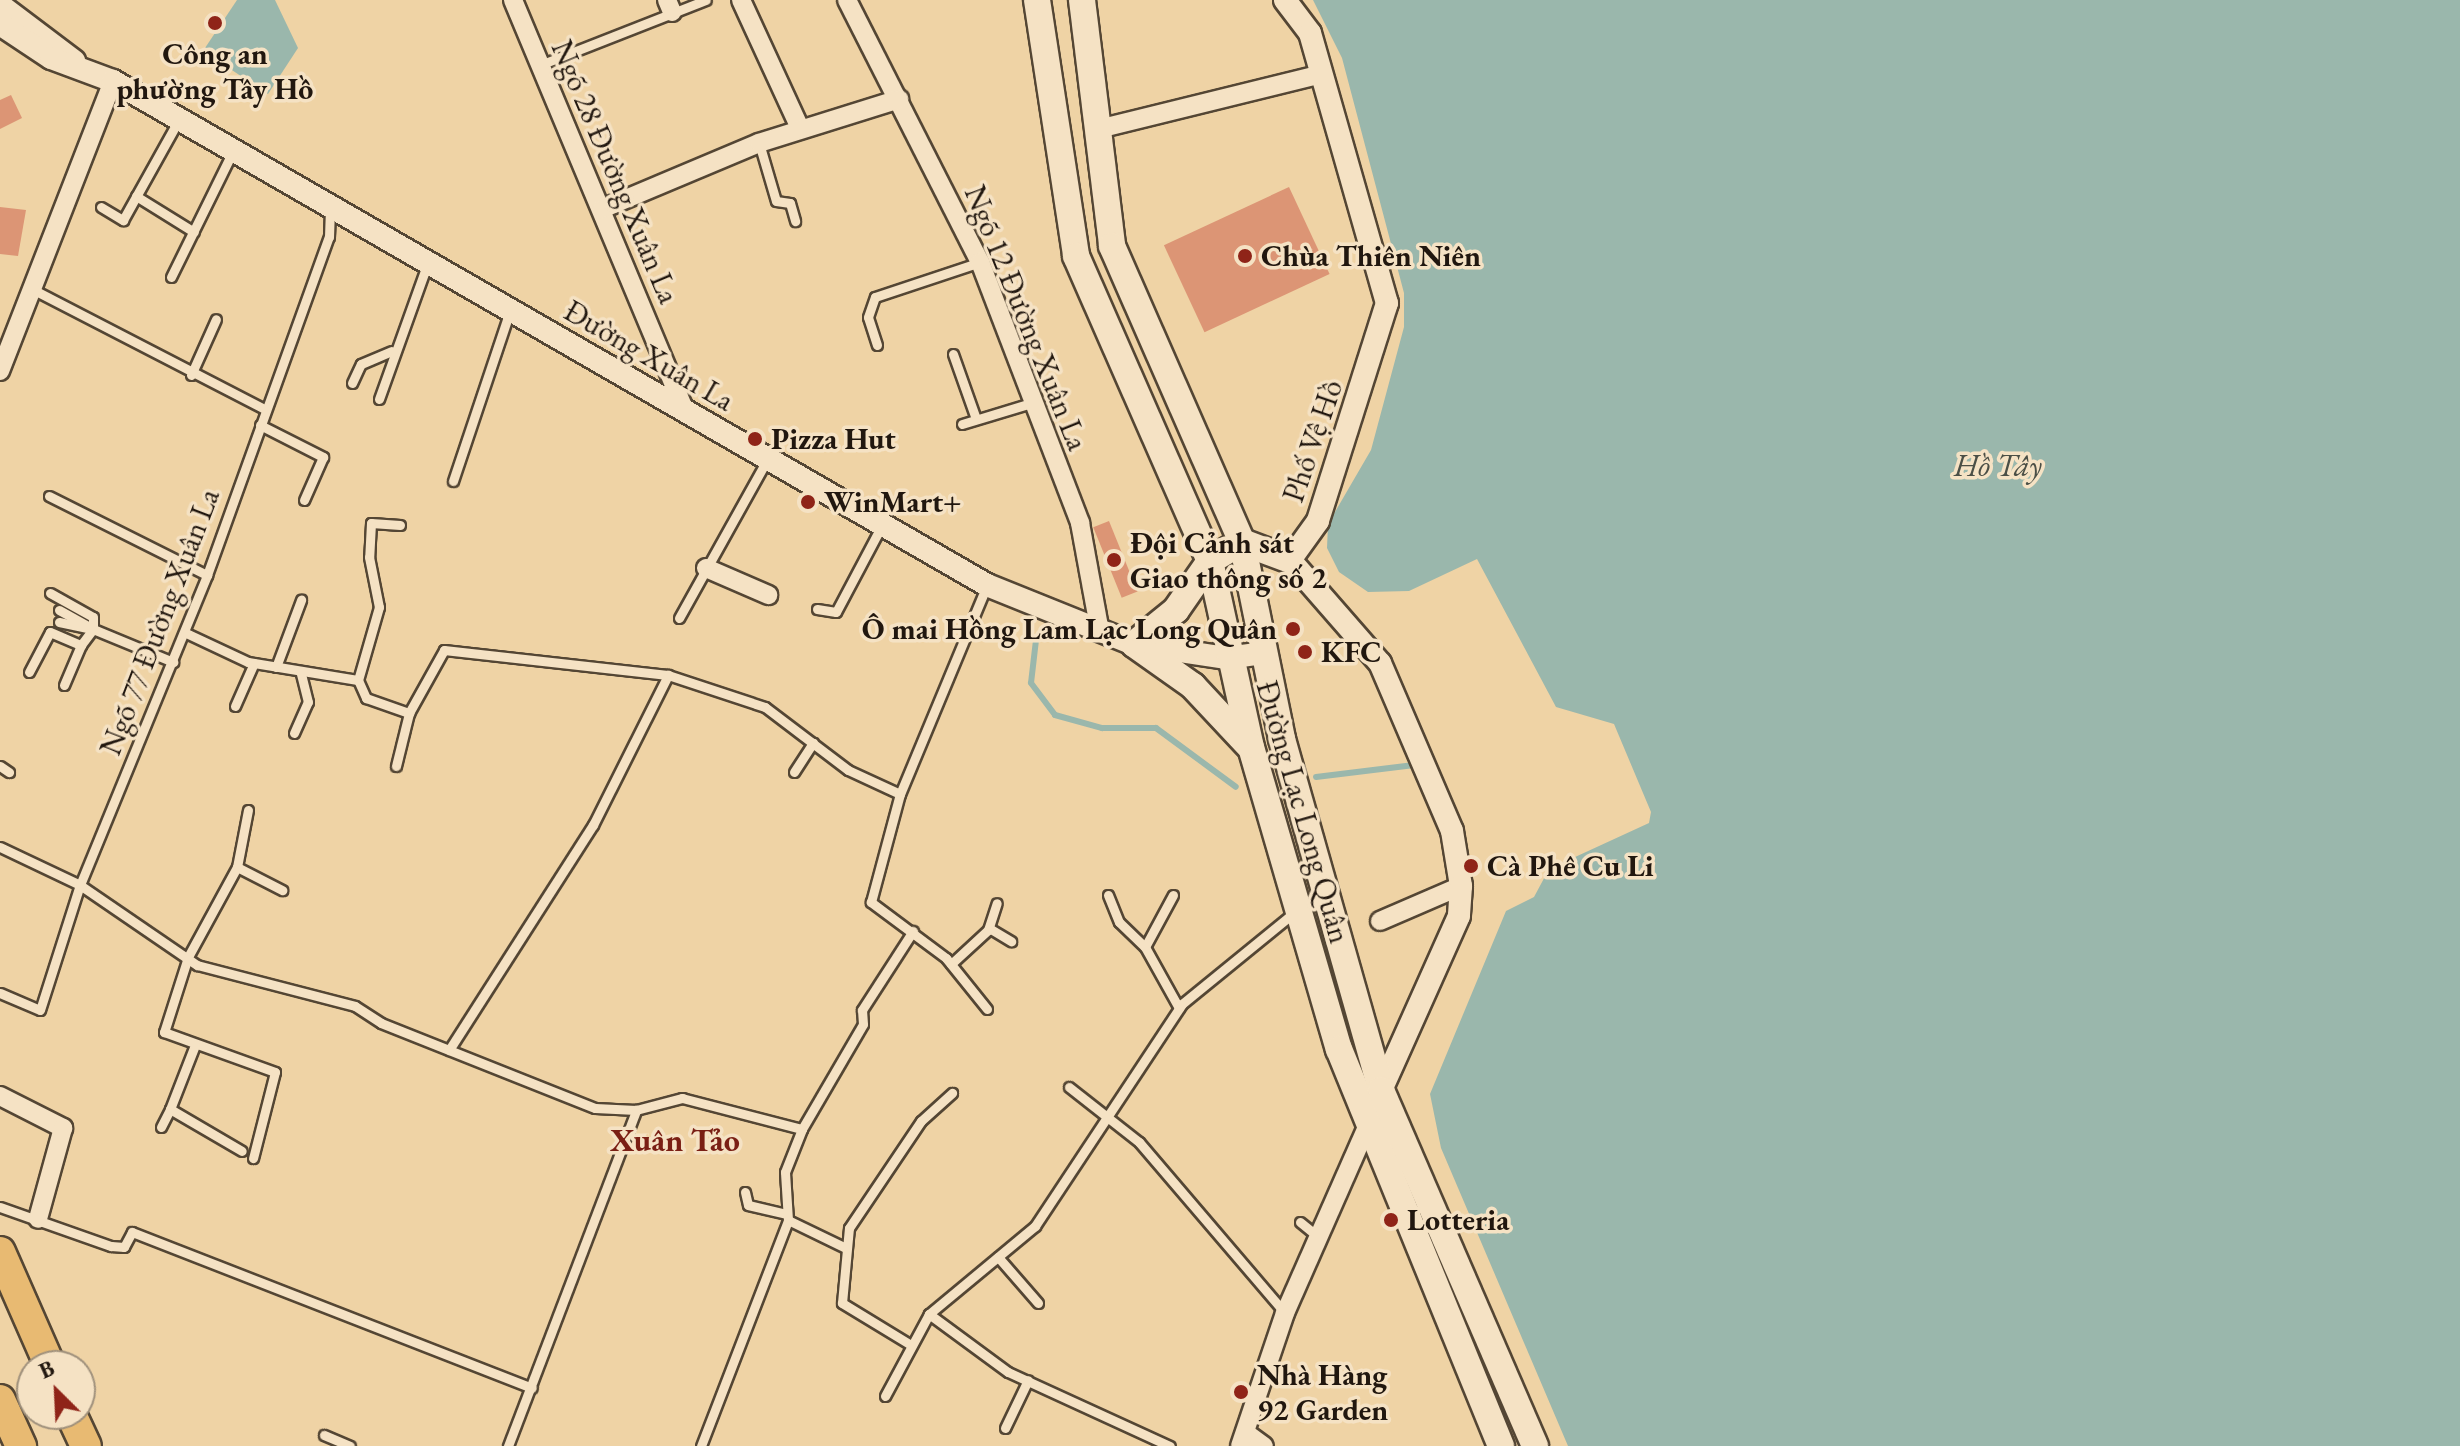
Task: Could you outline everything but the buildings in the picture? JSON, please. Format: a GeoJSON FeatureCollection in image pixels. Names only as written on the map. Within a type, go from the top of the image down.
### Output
{"type":"FeatureCollection","features":[{"type":"Feature","properties":{"kind":"highway"},"geometry":{"type":"LineString","coordinates":[[0,1252],[43,1350]]}},
{"type":"Feature","properties":{"kind":"highway"},"geometry":{"type":"LineString","coordinates":[[0,1400],[21,1446]]}},
{"type":"Feature","properties":{"kind":"main road","name":"Đường Lạc Long Quân"},"geometry":{"type":"LineString","coordinates":[[1037,0],[1076,256],[1210,561],[1227,658],[1296,911],[1367,1129],[1501,1446]]}},
{"type":"Feature","properties":{"kind":"main road","name":"Đường Lạc Long Quân"},"geometry":{"type":"LineString","coordinates":[[1082,0],[1112,246],[1242,542],[1261,653],[1381,1090],[1535,1446]]}},
{"type":"Feature","properties":{"kind":"main road"},"geometry":{"type":"LineString","coordinates":[[1251,747],[1193,686],[1134,644],[1176,610],[1210,561],[1242,542],[1290,560]]}},
{"type":"Feature","properties":{"kind":"street","name":"Ngõ 28 Đường Xuân La"},"geometry":{"type":"LineString","coordinates":[[513,0],[685,411]]}},
{"type":"Feature","properties":{"kind":"street"},"geometry":{"type":"LineString","coordinates":[[741,0],[800,128]]}},
{"type":"Feature","properties":{"kind":"street","name":"Ngõ 12 Đường Xuân La"},"geometry":{"type":"LineString","coordinates":[[847,0],[980,262],[1031,403],[1080,523],[1099,627]]}},
{"type":"Feature","properties":{"kind":"street","name":"Phố Vệ Hồ"},"geometry":{"type":"LineString","coordinates":[[1285,0],[1310,33],[1386,319],[1318,521],[1290,560]]}},
{"type":"Feature","properties":{"kind":"street","name":"Đường Xuân La"},"geometry":{"type":"LineString","coordinates":[[0,5],[74,61],[987,585],[1099,627],[1134,644],[1227,658],[1261,653]]}},
{"type":"Feature","properties":{"kind":"street","name":"Đường Xuân La"},"geometry":{"type":"LineString","coordinates":[[0,24],[51,58],[74,61]]}},
{"type":"Feature","properties":{"kind":"street"},"geometry":{"type":"LineString","coordinates":[[1098,129],[1322,74]]}},
{"type":"Feature","properties":{"kind":"street"},"geometry":{"type":"LineString","coordinates":[[0,371],[113,81]]}},
{"type":"Feature","properties":{"kind":"street"},"geometry":{"type":"LineString","coordinates":[[602,209],[759,143],[899,99]]}},
{"type":"Feature","properties":{"kind":"street"},"geometry":{"type":"LineString","coordinates":[[1264,1446],[1243,1439],[1285,1313],[1316,1235],[1367,1129],[1381,1090],[1459,916],[1461,886],[1452,831],[1380,663],[1290,560]]}},
{"type":"Feature","properties":{"kind":"street"},"geometry":{"type":"LineString","coordinates":[[706,568],[768,595]]}},
{"type":"Feature","properties":{"kind":"street"},"geometry":{"type":"LineString","coordinates":[[1380,921],[1461,886]]}},
{"type":"Feature","properties":{"kind":"street"},"geometry":{"type":"LineString","coordinates":[[0,1096],[63,1128],[38,1219]]}},
{"type":"Feature","properties":{"kind":"lane"},"geometry":{"type":"LineString","coordinates":[[540,65],[670,6],[706,0]]}},
{"type":"Feature","properties":{"kind":"lane"},"geometry":{"type":"LineString","coordinates":[[101,207],[123,220],[178,121]]}},
{"type":"Feature","properties":{"kind":"lane"},"geometry":{"type":"LineString","coordinates":[[759,143],[776,201],[790,203],[795,221]]}},
{"type":"Feature","properties":{"kind":"lane"},"geometry":{"type":"LineString","coordinates":[[171,277],[232,153]]}},
{"type":"Feature","properties":{"kind":"lane"},"geometry":{"type":"LineString","coordinates":[[136,196],[194,232]]}},
{"type":"Feature","properties":{"kind":"lane","name":"Ngõ 77 Đường Xuân La"},"geometry":{"type":"LineString","coordinates":[[0,993],[40,1010],[80,885],[186,633],[207,575],[329,237],[330,208]]}},
{"type":"Feature","properties":{"kind":"lane"},"geometry":{"type":"LineString","coordinates":[[877,345],[868,317],[875,297],[980,262]]}},
{"type":"Feature","properties":{"kind":"lane"},"geometry":{"type":"LineString","coordinates":[[379,399],[391,351],[427,265]]}},
{"type":"Feature","properties":{"kind":"lane"},"geometry":{"type":"LineString","coordinates":[[32,289],[191,375],[266,410]]}},
{"type":"Feature","properties":{"kind":"lane"},"geometry":{"type":"LineString","coordinates":[[453,481],[510,311]]}},
{"type":"Feature","properties":{"kind":"lane"},"geometry":{"type":"LineString","coordinates":[[191,375],[216,319]]}},
{"type":"Feature","properties":{"kind":"lane"},"geometry":{"type":"LineString","coordinates":[[352,383],[361,364],[391,351]]}},
{"type":"Feature","properties":{"kind":"lane"},"geometry":{"type":"LineString","coordinates":[[953,354],[976,419]]}},
{"type":"Feature","properties":{"kind":"lane"},"geometry":{"type":"LineString","coordinates":[[962,424],[1031,403]]}},
{"type":"Feature","properties":{"kind":"lane"},"geometry":{"type":"LineString","coordinates":[[260,425],[323,457],[304,500]]}},
{"type":"Feature","properties":{"kind":"lane"},"geometry":{"type":"LineString","coordinates":[[679,618],[767,460]]}},
{"type":"Feature","properties":{"kind":"lane"},"geometry":{"type":"LineString","coordinates":[[49,496],[207,575]]}},
{"type":"Feature","properties":{"kind":"lane"},"geometry":{"type":"LineString","coordinates":[[400,525],[371,523],[378,622],[358,680],[366,698],[409,713]]}},
{"type":"Feature","properties":{"kind":"lane"},"geometry":{"type":"LineString","coordinates":[[817,609],[836,612],[882,525]]}},
{"type":"Feature","properties":{"kind":"lane"},"geometry":{"type":"LineString","coordinates":[[987,585],[900,794],[871,902],[913,931],[951,964],[987,1009]]}},
{"type":"Feature","properties":{"kind":"lane"},"geometry":{"type":"LineString","coordinates":[[50,593],[93,617],[93,629],[81,645],[64,685]]}},
{"type":"Feature","properties":{"kind":"lane"},"geometry":{"type":"LineString","coordinates":[[276,667],[301,600]]}},
{"type":"Feature","properties":{"kind":"lane"},"geometry":{"type":"LineString","coordinates":[[59,610],[93,629],[173,662]]}},
{"type":"Feature","properties":{"kind":"lane"},"geometry":{"type":"LineString","coordinates":[[59,622],[93,629]]}},
{"type":"Feature","properties":{"kind":"lane"},"geometry":{"type":"LineString","coordinates":[[29,672],[50,632],[81,645]]}},
{"type":"Feature","properties":{"kind":"lane"},"geometry":{"type":"LineString","coordinates":[[186,633],[254,663],[358,680]]}},
{"type":"Feature","properties":{"kind":"lane"},"geometry":{"type":"LineString","coordinates":[[396,766],[409,713],[444,650],[668,675],[765,707],[813,743],[900,794]]}},
{"type":"Feature","properties":{"kind":"lane"},"geometry":{"type":"LineString","coordinates":[[235,706],[254,663]]}},
{"type":"Feature","properties":{"kind":"lane"},"geometry":{"type":"LineString","coordinates":[[294,733],[308,702],[301,673]]}},
{"type":"Feature","properties":{"kind":"lane"},"geometry":{"type":"LineString","coordinates":[[449,1050],[593,825],[668,675]]}},
{"type":"Feature","properties":{"kind":"lane"},"geometry":{"type":"LineString","coordinates":[[794,772],[813,743]]}},
{"type":"Feature","properties":{"kind":"lane"},"geometry":{"type":"LineString","coordinates":[[248,810],[237,867],[188,957],[164,1032],[275,1072],[253,1158]]}},
{"type":"Feature","properties":{"kind":"lane"},"geometry":{"type":"LineString","coordinates":[[0,847],[80,885],[188,957],[246,981],[355,1006],[449,1050],[595,1108],[636,1110],[682,1098],[802,1129]]}},
{"type":"Feature","properties":{"kind":"lane"},"geometry":{"type":"LineString","coordinates":[[237,867],[282,890]]}},
{"type":"Feature","properties":{"kind":"lane"},"geometry":{"type":"LineString","coordinates":[[1108,895],[1119,922],[1145,947],[1179,1008]]}},
{"type":"Feature","properties":{"kind":"lane"},"geometry":{"type":"LineString","coordinates":[[1145,947],[1173,895]]}},
{"type":"Feature","properties":{"kind":"lane"},"geometry":{"type":"LineString","coordinates":[[951,964],[989,928],[997,903]]}},
{"type":"Feature","properties":{"kind":"lane"},"geometry":{"type":"LineString","coordinates":[[885,1396],[929,1314],[1035,1226],[1179,1008],[1296,911]]}},
{"type":"Feature","properties":{"kind":"lane"},"geometry":{"type":"LineString","coordinates":[[989,928],[1011,941]]}},
{"type":"Feature","properties":{"kind":"lane"},"geometry":{"type":"LineString","coordinates":[[701,1446],[787,1217],[785,1172],[802,1129],[863,1024],[862,1010],[913,931]]}},
{"type":"Feature","properties":{"kind":"lane"},"geometry":{"type":"LineString","coordinates":[[161,1127],[195,1045]]}},
{"type":"Feature","properties":{"kind":"lane"},"geometry":{"type":"LineString","coordinates":[[1069,1087],[1105,1119],[1139,1142],[1285,1313]]}},
{"type":"Feature","properties":{"kind":"lane"},"geometry":{"type":"LineString","coordinates":[[911,1345],[846,1310],[840,1292],[846,1248],[854,1214],[921,1121],[952,1093]]}},
{"type":"Feature","properties":{"kind":"lane"},"geometry":{"type":"LineString","coordinates":[[170,1109],[242,1151]]}},
{"type":"Feature","properties":{"kind":"lane"},"geometry":{"type":"LineString","coordinates":[[508,1446],[636,1110]]}},
{"type":"Feature","properties":{"kind":"lane"},"geometry":{"type":"LineString","coordinates":[[745,1192],[748,1205],[787,1217],[846,1248]]}},
{"type":"Feature","properties":{"kind":"lane"},"geometry":{"type":"LineString","coordinates":[[0,1207],[111,1246],[124,1247],[132,1232],[532,1388]]}},
{"type":"Feature","properties":{"kind":"lane"},"geometry":{"type":"LineString","coordinates":[[1300,1222],[1316,1235]]}},
{"type":"Feature","properties":{"kind":"lane"},"geometry":{"type":"LineString","coordinates":[[998,1257],[1038,1303]]}},
{"type":"Feature","properties":{"kind":"lane"},"geometry":{"type":"LineString","coordinates":[[929,1314],[1028,1380],[1170,1446]]}},
{"type":"Feature","properties":{"kind":"lane"},"geometry":{"type":"LineString","coordinates":[[1005,1428],[1028,1380]]}},
{"type":"Feature","properties":{"kind":"lane"},"geometry":{"type":"LineString","coordinates":[[324,1435],[350,1446]]}},
{"type":"Feature","properties":{"kind":"water"},"geometry":{"type":"Polygon","coordinates":[[[237,0],[275,0],[298,48],[268,94],[203,51],[237,0]]]}},
{"type":"Feature","properties":{"kind":"water","name":"Hồ Tây"},"geometry":{"type":"Polygon","coordinates":[[[1313,0],[2460,0],[2460,1446],[1568,1446],[1441,1148],[1430,1094],[1506,911],[1534,897],[1549,869],[1649,823],[1651,812],[1614,724],[1556,707],[1477,559],[1409,591],[1368,592],[1339,572],[1327,548],[1328,524],[1371,450],[1404,327],[1404,293],[1342,58],[1313,0]]]}},
{"type":"Feature","properties":{"kind":"waterway"},"geometry":{"type":"LineString","coordinates":[[1036,640],[1031,683],[1055,715],[1102,728],[1156,728],[1236,787]]}},
{"type":"Feature","properties":{"kind":"waterway"},"geometry":{"type":"LineString","coordinates":[[1316,777],[1414,765]]}},
{"type":"Feature","properties":{"kind":"place","name":"Công an phường Tây Hồ"},"geometry":{"type":"Point","coordinates":[215,23]}},
{"type":"Feature","properties":{"kind":"place","name":"Chùa Thiên Niên"},"geometry":{"type":"Point","coordinates":[1245,256]}},
{"type":"Feature","properties":{"kind":"place","name":"Pizza Hut"},"geometry":{"type":"Point","coordinates":[755,439]}},
{"type":"Feature","properties":{"kind":"place","name":"WinMart+"},"geometry":{"type":"Point","coordinates":[808,502]}},
{"type":"Feature","properties":{"kind":"place","name":"Đội Cảnh sát Giao thông số 2"},"geometry":{"type":"Point","coordinates":[1114,560]}},
{"type":"Feature","properties":{"kind":"place","name":"Ô mai Hồng Lam Lạc Long Quân"},"geometry":{"type":"Point","coordinates":[1293,629]}},
{"type":"Feature","properties":{"kind":"place","name":"KFC"},"geometry":{"type":"Point","coordinates":[1305,652]}},
{"type":"Feature","properties":{"kind":"place","name":"Cà Phê Cu Li"},"geometry":{"type":"Point","coordinates":[1471,866]}},
{"type":"Feature","properties":{"kind":"place","name":"Lotteria"},"geometry":{"type":"Point","coordinates":[1391,1220]}},
{"type":"Feature","properties":{"kind":"place","name":"Nhà Hàng 92 Garden"},"geometry":{"type":"Point","coordinates":[1241,1392]}},
{"type":"Feature","properties":{"kind":"district","name":"Xuân Tảo"},"geometry":{"type":"Point","coordinates":[675,1140]}}]}
